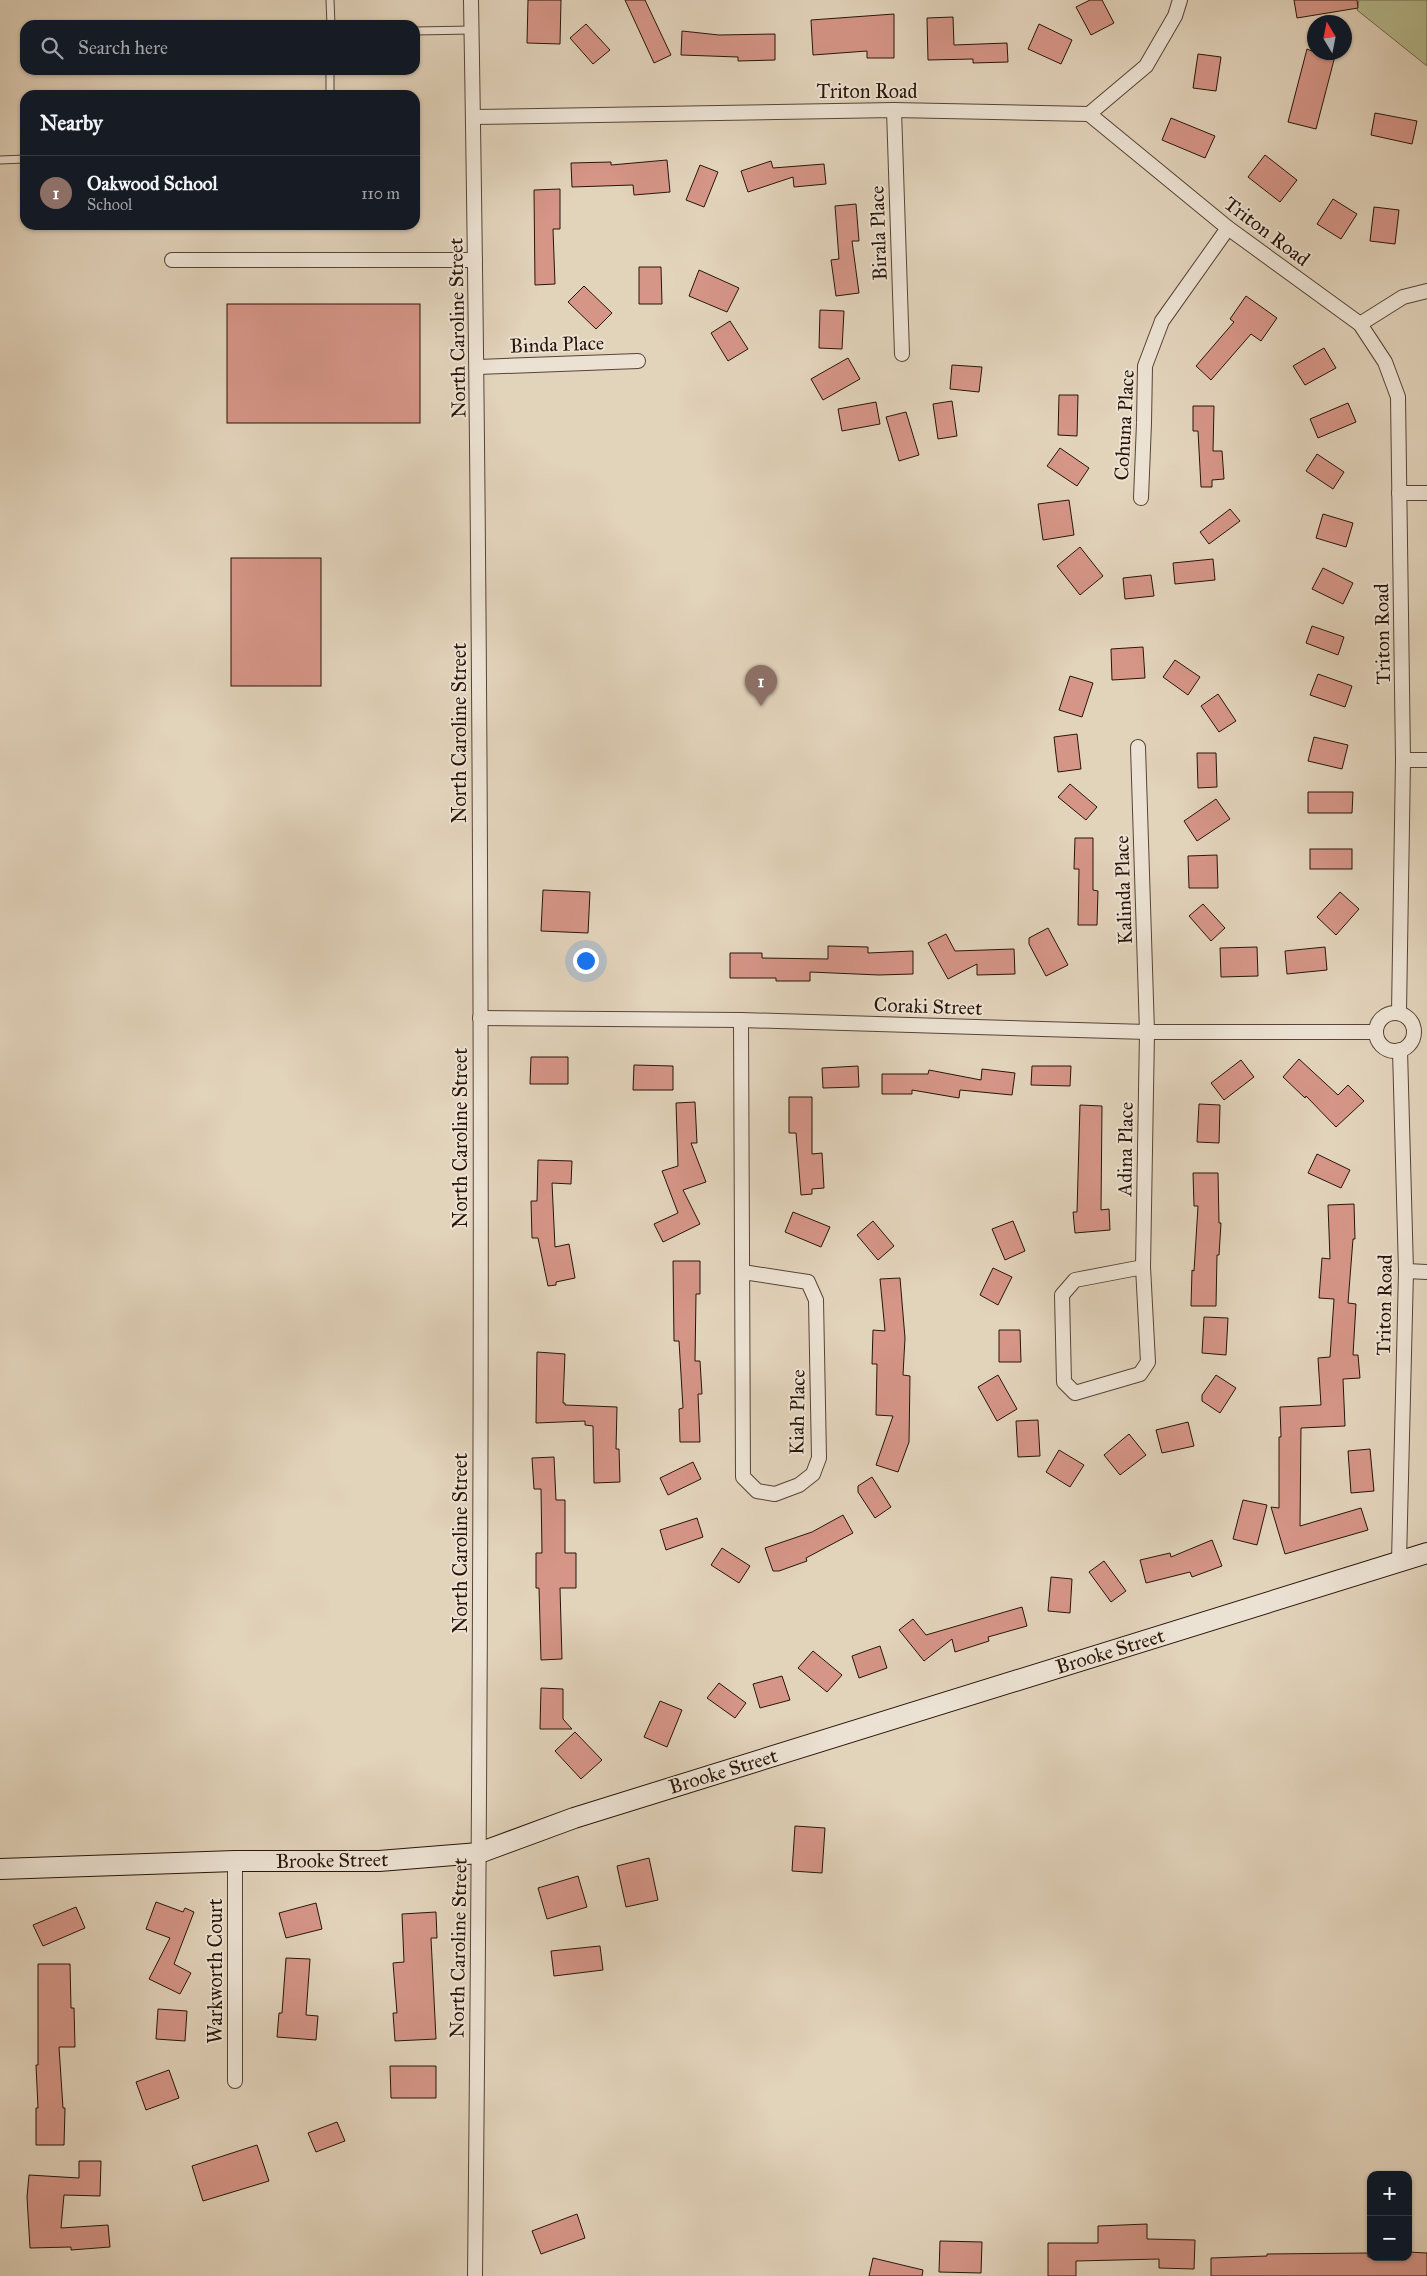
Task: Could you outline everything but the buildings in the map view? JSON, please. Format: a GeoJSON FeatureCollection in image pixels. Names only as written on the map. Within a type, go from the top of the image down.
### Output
{"type":"FeatureCollection","features":[{"type":"Feature","properties":{"kind":"street","name":"North Caroline Street"},"geometry":{"type":"LineString","coordinates":[[471,0],[478,367],[480,1018],[479,1853],[475,2276]]}},
{"type":"Feature","properties":{"kind":"street"},"geometry":{"type":"LineString","coordinates":[[1089,114],[1146,66],[1175,16],[1180,0]]}},
{"type":"Feature","properties":{"kind":"street","name":"Triton Road"},"geometry":{"type":"LineString","coordinates":[[474,117],[894,110],[1089,114],[1228,228],[1360,324],[1385,362],[1398,397],[1403,760],[1399,1013]]}},
{"type":"Feature","properties":{"kind":"street","name":"Birala Place"},"geometry":{"type":"LineString","coordinates":[[894,110],[902,354]]}},
{"type":"Feature","properties":{"kind":"street","name":"Cohuna Place"},"geometry":{"type":"LineString","coordinates":[[1140,498],[1144,366],[1162,321],[1228,228]]}},
{"type":"Feature","properties":{"kind":"street"},"geometry":{"type":"LineString","coordinates":[[172,260],[475,260]]}},
{"type":"Feature","properties":{"kind":"street"},"geometry":{"type":"LineString","coordinates":[[1360,324],[1403,297],[1427,291]]}},
{"type":"Feature","properties":{"kind":"street","name":"Binda Place"},"geometry":{"type":"LineString","coordinates":[[478,367],[638,361]]}},
{"type":"Feature","properties":{"kind":"street"},"geometry":{"type":"LineString","coordinates":[[1399,493],[1427,493]]}},
{"type":"Feature","properties":{"kind":"street","name":"Kalinda Place"},"geometry":{"type":"LineString","coordinates":[[1138,747],[1147,1032]]}},
{"type":"Feature","properties":{"kind":"street"},"geometry":{"type":"LineString","coordinates":[[1403,760],[1427,760]]}},
{"type":"Feature","properties":{"kind":"street"},"geometry":{"type":"LineString","coordinates":[[1392,1012],[1399,1013],[1410,1020],[1414,1032],[1410,1044],[1400,1050],[1392,1051],[1381,1046],[1375,1032],[1380,1018],[1392,1012]]}},
{"type":"Feature","properties":{"kind":"street","name":"Coraki Street"},"geometry":{"type":"LineString","coordinates":[[480,1018],[741,1020],[1147,1032],[1375,1032]]}},
{"type":"Feature","properties":{"kind":"street","name":"Kiah Place"},"geometry":{"type":"LineString","coordinates":[[741,1020],[743,1477],[757,1491],[775,1494],[799,1485],[813,1474],[819,1458],[816,1300],[808,1282],[743,1272]]}},
{"type":"Feature","properties":{"kind":"street","name":"Adina Place"},"geometry":{"type":"LineString","coordinates":[[1143,1267],[1075,1280],[1062,1295],[1064,1382],[1076,1393],[1140,1374],[1148,1362],[1143,1267],[1147,1032]]}},
{"type":"Feature","properties":{"kind":"street","name":"Triton Road"},"geometry":{"type":"LineString","coordinates":[[1399,1561],[1406,1271],[1400,1050]]}},
{"type":"Feature","properties":{"kind":"street"},"geometry":{"type":"LineString","coordinates":[[1406,1271],[1427,1272]]}},
{"type":"Feature","properties":{"kind":"street","name":"Brooke Street"},"geometry":{"type":"LineString","coordinates":[[0,1868],[235,1861],[378,1861],[479,1853],[574,1818],[1427,1553]]}},
{"type":"Feature","properties":{"kind":"street","name":"Warkworth Court"},"geometry":{"type":"LineString","coordinates":[[235,1861],[235,2081]]}},
{"type":"Feature","properties":{"kind":"lane"},"geometry":{"type":"LineString","coordinates":[[330,0],[330,20]]}},
{"type":"Feature","properties":{"kind":"lane"},"geometry":{"type":"LineString","coordinates":[[420,31],[472,30]]}},
{"type":"Feature","properties":{"kind":"lane"},"geometry":{"type":"LineString","coordinates":[[330,75],[330,90]]}},
{"type":"Feature","properties":{"kind":"lane"},"geometry":{"type":"LineString","coordinates":[[0,160],[20,159]]}},
{"type":"Feature","properties":{"kind":"green space"},"geometry":{"type":"Polygon","coordinates":[[[1359,0],[1427,0],[1427,66],[1357,10],[1359,0]]]}},
{"type":"Feature","properties":{"kind":"place","name":"Oakwood School"},"geometry":{"type":"Point","coordinates":[761,706]}}]}
